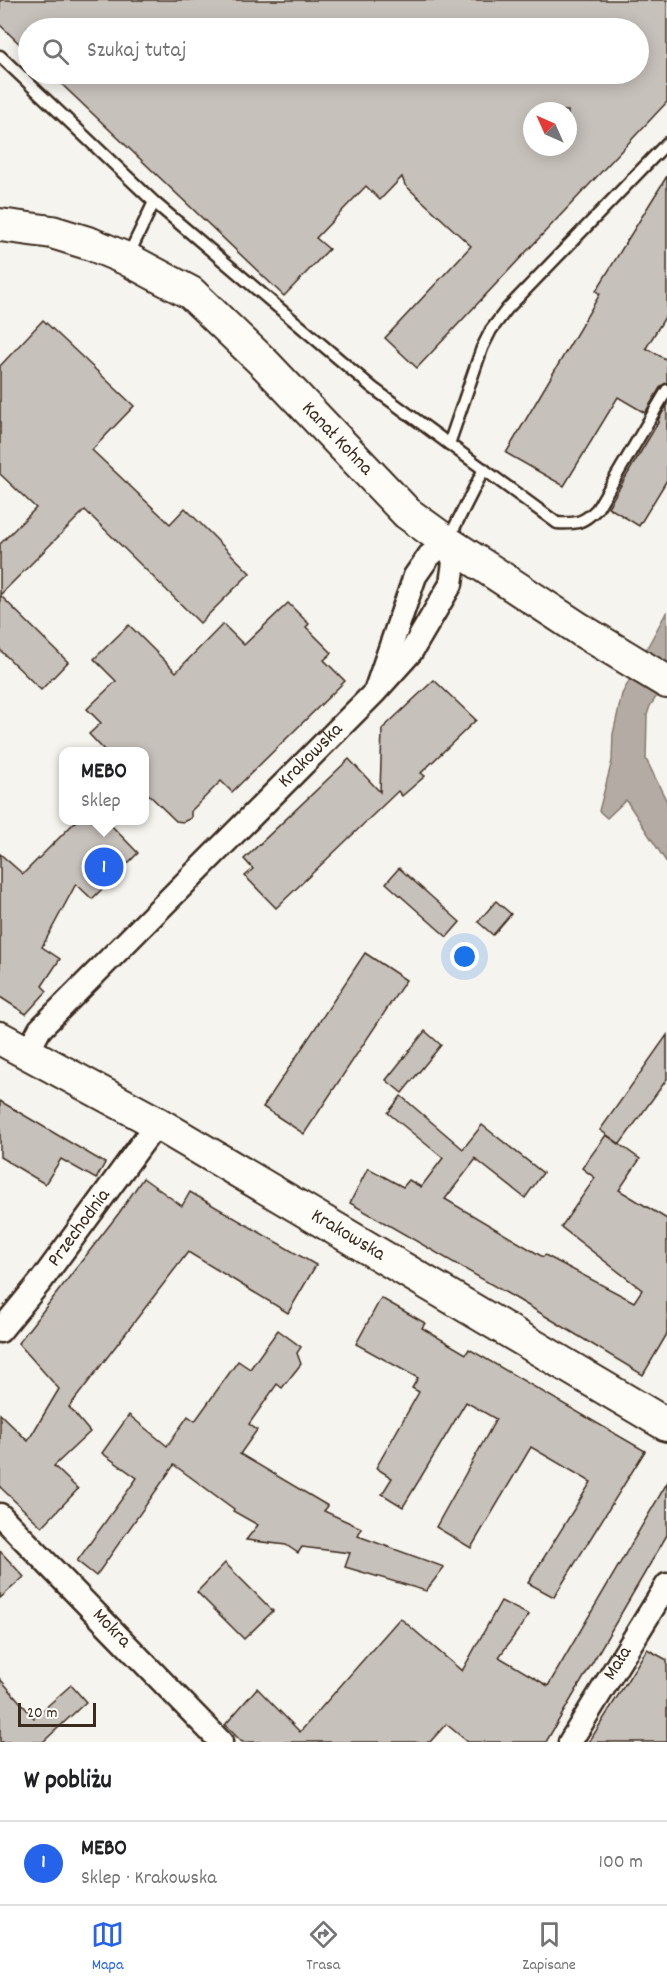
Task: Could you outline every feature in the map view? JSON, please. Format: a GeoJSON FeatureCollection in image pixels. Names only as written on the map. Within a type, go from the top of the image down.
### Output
{"type":"FeatureCollection","features":[{"type":"Feature","properties":{"kind":"street","name":"Kanał Kohna"},"geometry":{"type":"LineString","coordinates":[[0,225],[52,232],[91,244],[127,259],[191,293],[266,364],[407,513],[581,630],[667,682]]}},
{"type":"Feature","properties":{"kind":"street","name":"Krakowska"},"geometry":{"type":"LineString","coordinates":[[27,1053],[40,1029],[375,692],[411,652],[451,584],[454,562],[447,542]]}},
{"type":"Feature","properties":{"kind":"street"},"geometry":{"type":"LineString","coordinates":[[375,692],[416,576],[429,556],[447,542]]}},
{"type":"Feature","properties":{"kind":"street","name":"Krakowska"},"geometry":{"type":"LineString","coordinates":[[0,1038],[157,1123],[667,1425]]}},
{"type":"Feature","properties":{"kind":"street","name":"Przechodnia"},"geometry":{"type":"LineString","coordinates":[[0,1331],[41,1281],[157,1123]]}},
{"type":"Feature","properties":{"kind":"street","name":"Mokra"},"geometry":{"type":"LineString","coordinates":[[0,1515],[221,1742]]}},
{"type":"Feature","properties":{"kind":"street","name":"Mała"},"geometry":{"type":"LineString","coordinates":[[570,1742],[667,1585]]}},
{"type":"Feature","properties":{"kind":"lane"},"geometry":{"type":"LineString","coordinates":[[0,56],[18,73]]}},
{"type":"Feature","properties":{"kind":"lane"},"geometry":{"type":"LineString","coordinates":[[30,84],[154,202],[373,388],[557,523],[572,524],[586,520],[597,509],[667,390]]}},
{"type":"Feature","properties":{"kind":"lane"},"geometry":{"type":"LineString","coordinates":[[449,444],[491,330],[507,309],[667,143]]}},
{"type":"Feature","properties":{"kind":"lane"},"geometry":{"type":"LineString","coordinates":[[127,259],[154,202]]}},
{"type":"Feature","properties":{"kind":"lane"},"geometry":{"type":"LineString","coordinates":[[447,542],[484,469]]}},
{"type":"Feature","properties":{"kind":"shaded area"},"geometry":{"type":"Polygon","coordinates":[[[667,611],[667,681],[650,706],[647,715],[646,759],[667,802],[667,863],[626,800],[607,818],[599,811],[612,761],[613,734],[622,694],[667,611]]]}},
{"type":"Feature","properties":{"kind":"building"},"geometry":{"type":"Polygon","coordinates":[[[0,0],[667,0],[667,102],[417,368],[385,338],[471,246],[405,185],[402,177],[380,200],[366,186],[316,238],[329,249],[284,296],[61,84],[649,84],[649,18],[18,18],[18,42],[0,25],[0,0]]]}},
{"type":"Feature","properties":{"kind":"building"},"geometry":{"type":"Polygon","coordinates":[[[667,176],[667,314],[646,348],[667,360],[667,383],[661,386],[645,413],[618,397],[564,486],[506,453],[600,294],[596,291],[667,176]]]}},
{"type":"Feature","properties":{"kind":"building"},"geometry":{"type":"Polygon","coordinates":[[[43,320],[134,406],[92,450],[170,524],[185,508],[250,573],[200,623],[85,510],[0,595],[0,544],[36,508],[0,474],[0,366],[43,320]]]}},
{"type":"Feature","properties":{"kind":"building"},"geometry":{"type":"Polygon","coordinates":[[[667,405],[667,480],[639,526],[608,507],[667,405]]]}},
{"type":"Feature","properties":{"kind":"building"},"geometry":{"type":"Polygon","coordinates":[[[0,595],[68,662],[41,690],[0,650],[0,595]]]}},
{"type":"Feature","properties":{"kind":"building"},"geometry":{"type":"Polygon","coordinates":[[[288,603],[309,624],[306,627],[332,653],[324,660],[345,681],[232,792],[221,781],[191,811],[191,818],[183,822],[176,821],[149,795],[149,747],[101,747],[89,734],[101,723],[87,709],[116,681],[94,659],[129,625],[176,672],[223,624],[244,645],[288,603]]]}},
{"type":"Feature","properties":{"kind":"building"},"geometry":{"type":"Polygon","coordinates":[[[434,680],[476,720],[421,773],[425,776],[402,796],[398,791],[276,908],[245,876],[253,869],[244,859],[349,759],[380,792],[382,729],[434,680]]]}},
{"type":"Feature","properties":{"kind":"building"},"geometry":{"type":"Polygon","coordinates":[[[72,825],[111,825],[138,853],[92,899],[76,884],[42,947],[60,959],[42,986],[47,991],[26,1014],[0,997],[0,854],[23,874],[72,825]]]}},
{"type":"Feature","properties":{"kind":"building"},"geometry":{"type":"Polygon","coordinates":[[[399,868],[460,922],[447,937],[386,883],[399,868]]]}},
{"type":"Feature","properties":{"kind":"building"},"geometry":{"type":"Polygon","coordinates":[[[496,901],[511,914],[493,935],[478,922],[496,901]]]}},
{"type":"Feature","properties":{"kind":"building"},"geometry":{"type":"Polygon","coordinates":[[[365,953],[406,980],[304,1134],[263,1107],[365,953]]]}},
{"type":"Feature","properties":{"kind":"building"},"geometry":{"type":"Polygon","coordinates":[[[425,1031],[441,1045],[402,1093],[386,1080],[425,1031]]]}},
{"type":"Feature","properties":{"kind":"building"},"geometry":{"type":"Polygon","coordinates":[[[667,1035],[667,1079],[620,1144],[600,1130],[667,1035]]]}},
{"type":"Feature","properties":{"kind":"building"},"geometry":{"type":"Polygon","coordinates":[[[401,1096],[463,1149],[482,1125],[543,1173],[525,1198],[476,1159],[445,1199],[543,1257],[545,1255],[634,1302],[642,1290],[561,1227],[595,1178],[582,1168],[606,1135],[640,1159],[619,1190],[667,1219],[667,1334],[643,1375],[350,1203],[368,1168],[403,1187],[409,1180],[421,1187],[443,1158],[388,1113],[401,1096]]]}},
{"type":"Feature","properties":{"kind":"building"},"geometry":{"type":"Polygon","coordinates":[[[0,1101],[105,1163],[96,1179],[61,1159],[45,1184],[0,1157],[0,1101]]]}},
{"type":"Feature","properties":{"kind":"building"},"geometry":{"type":"Polygon","coordinates":[[[143,1178],[182,1206],[190,1192],[316,1265],[288,1313],[188,1252],[69,1407],[90,1432],[54,1466],[78,1489],[42,1527],[0,1487],[0,1414],[28,1441],[59,1389],[18,1343],[119,1213],[143,1178]]]}},
{"type":"Feature","properties":{"kind":"building"},"geometry":{"type":"Polygon","coordinates":[[[381,1298],[425,1323],[422,1328],[466,1354],[469,1349],[645,1451],[554,1597],[528,1583],[591,1482],[531,1447],[471,1548],[436,1527],[496,1419],[466,1402],[403,1507],[382,1494],[392,1478],[376,1468],[419,1392],[412,1388],[418,1378],[356,1344],[381,1298]]]}},
{"type":"Feature","properties":{"kind":"building"},"geometry":{"type":"Polygon","coordinates":[[[278,1330],[301,1347],[297,1353],[301,1364],[282,1388],[277,1384],[249,1424],[257,1430],[240,1454],[328,1506],[324,1511],[361,1528],[358,1536],[444,1567],[426,1591],[345,1567],[350,1553],[302,1547],[298,1553],[286,1545],[246,1540],[258,1525],[233,1511],[234,1509],[174,1465],[96,1576],[77,1561],[137,1478],[102,1453],[129,1415],[167,1446],[188,1416],[195,1421],[238,1361],[250,1369],[278,1330]]]}},
{"type":"Feature","properties":{"kind":"building"},"geometry":{"type":"Polygon","coordinates":[[[667,1483],[667,1535],[546,1742],[468,1742],[446,1724],[430,1742],[242,1742],[225,1725],[257,1688],[300,1732],[400,1618],[462,1671],[501,1601],[529,1615],[499,1657],[548,1686],[667,1483]]]}},
{"type":"Feature","properties":{"kind":"building"},"geometry":{"type":"Polygon","coordinates":[[[0,1551],[24,1577],[0,1598],[0,1551]]]}},
{"type":"Feature","properties":{"kind":"building"},"geometry":{"type":"Polygon","coordinates":[[[225,1563],[273,1611],[244,1639],[197,1592],[225,1563]]]}},
{"type":"Feature","properties":{"kind":"building"},"geometry":{"type":"Polygon","coordinates":[[[647,1649],[667,1660],[667,1742],[589,1742],[647,1649]]]}},
{"type":"Feature","properties":{"kind":"building"},"geometry":{"type":"Polygon","coordinates":[[[0,1679],[34,1718],[71,1685],[86,1702],[43,1742],[0,1742],[0,1679]]]}},
{"type":"Feature","properties":{"kind":"place","name":"MEBO"},"geometry":{"type":"Point","coordinates":[104,867]}}]}
